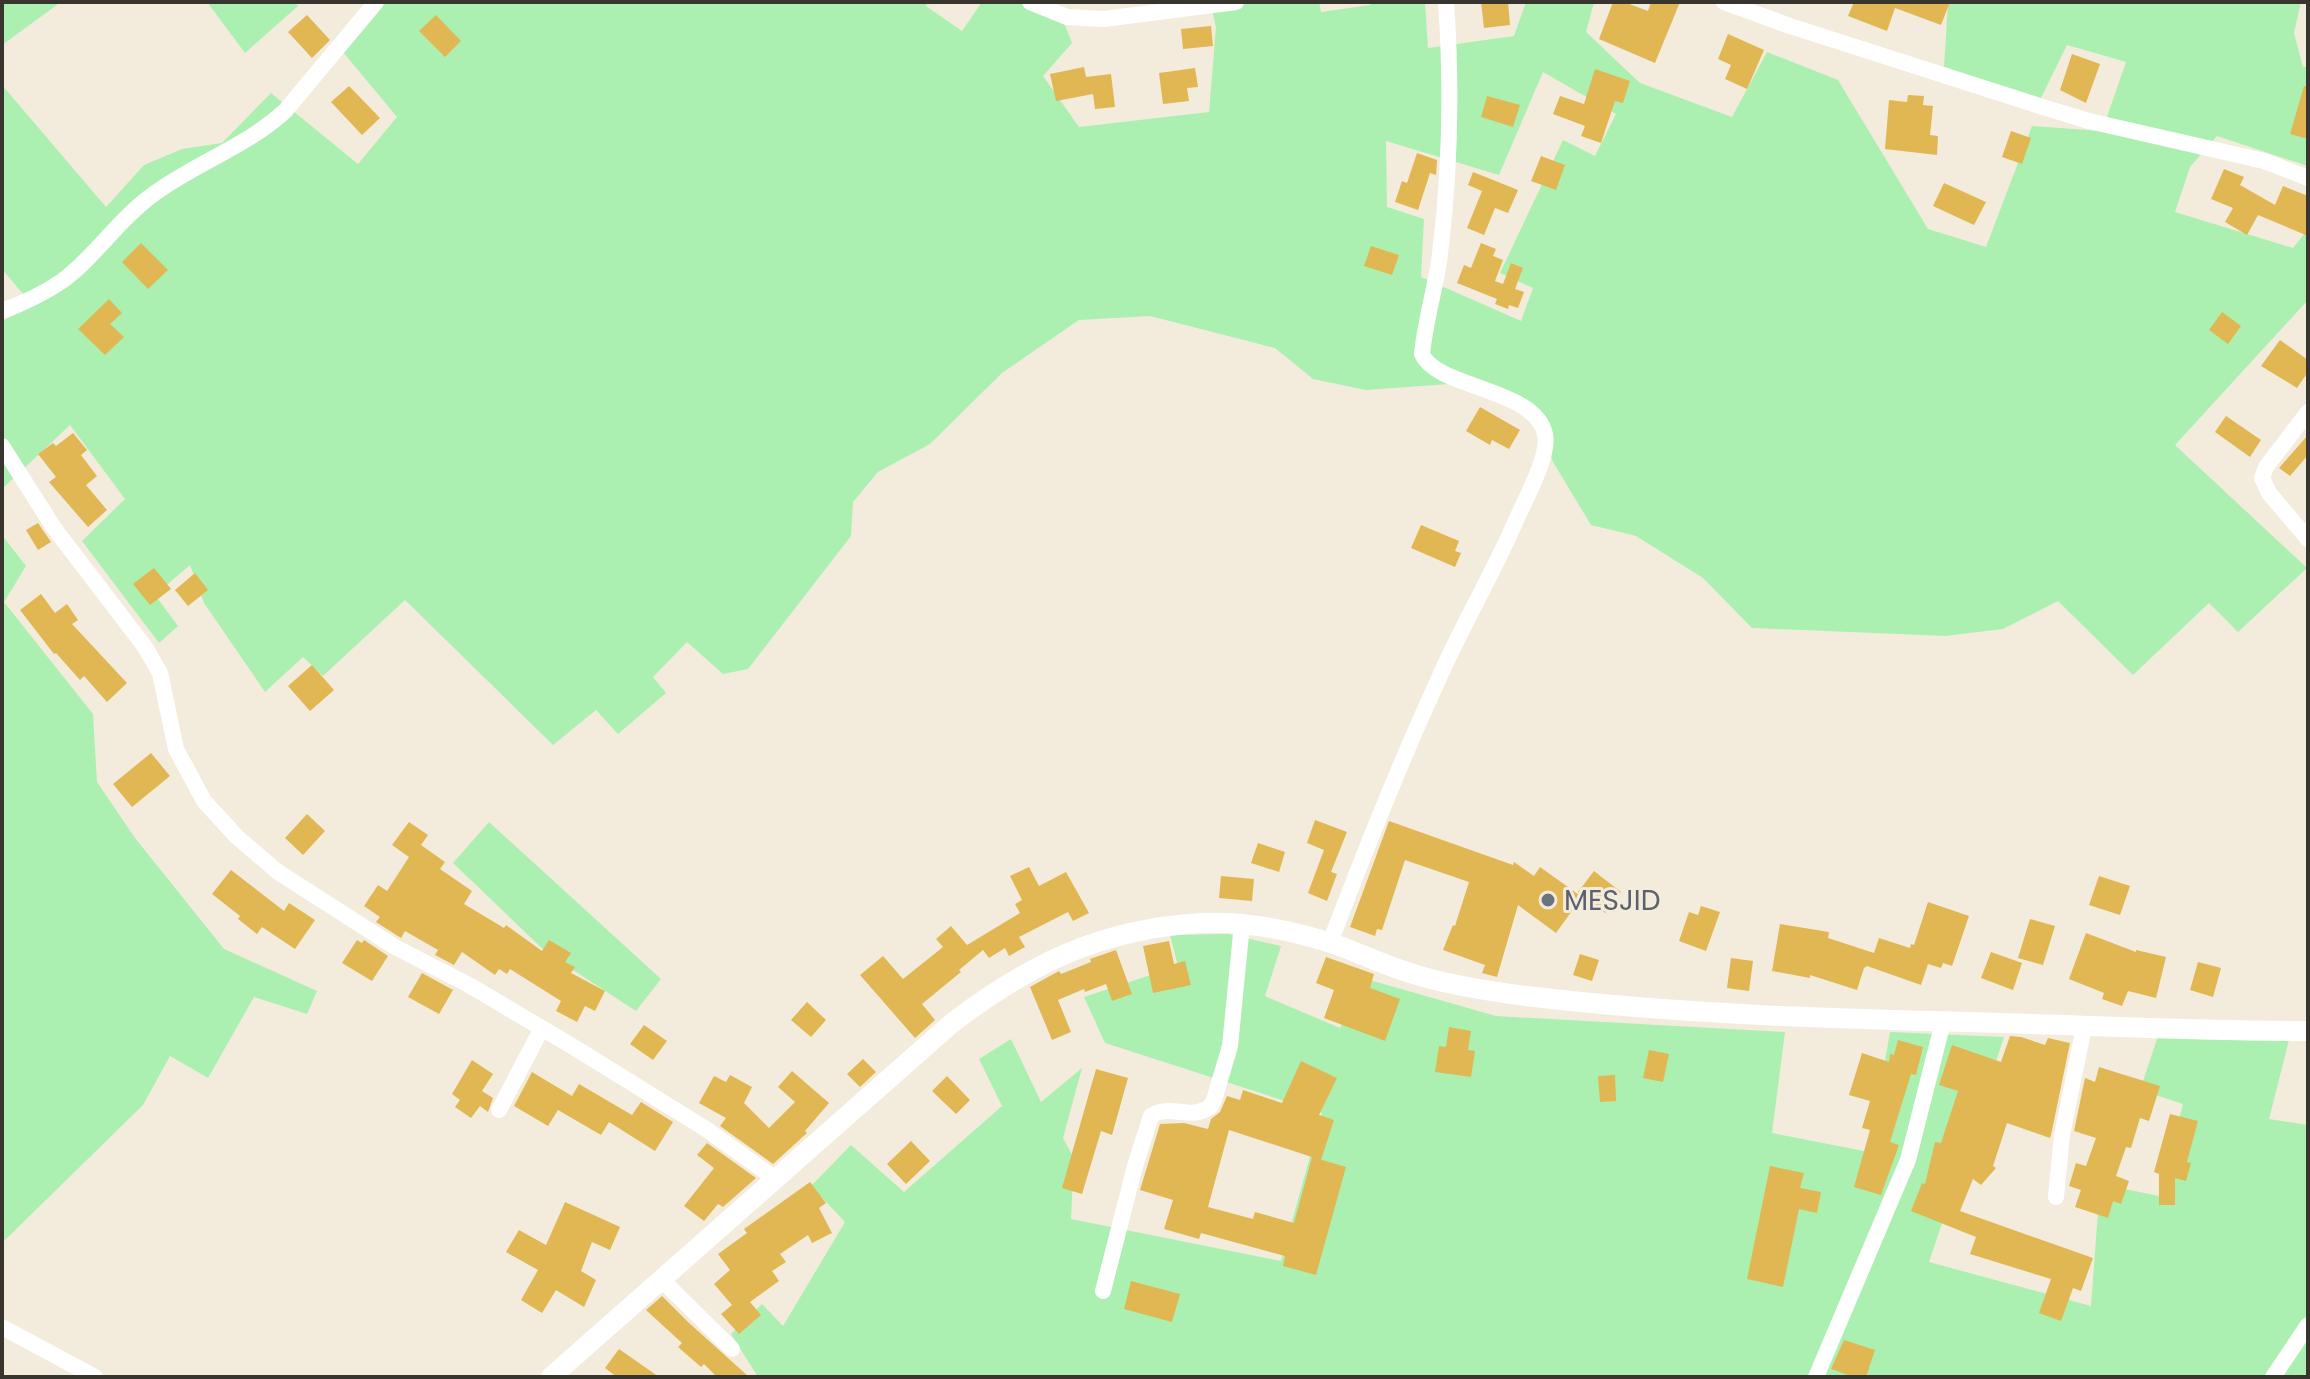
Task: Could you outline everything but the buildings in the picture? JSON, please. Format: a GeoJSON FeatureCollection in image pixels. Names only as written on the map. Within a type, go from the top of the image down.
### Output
{"type":"FeatureCollection","features":[{"type":"Feature","properties":{"kind":"street"},"geometry":{"type":"LineString","coordinates":[[2,311],[29,302],[64,279],[147,199],[180,175],[270,125],[376,2]]}},
{"type":"Feature","properties":{"kind":"street"},"geometry":{"type":"LineString","coordinates":[[1030,2],[1067,17],[1104,19],[1136,8],[1236,2]]}},
{"type":"Feature","properties":{"kind":"street"},"geometry":{"type":"LineString","coordinates":[[1330,943],[1382,804],[1439,676],[1509,536],[1546,444],[1542,424],[1534,413],[1442,371],[1426,361],[1422,354],[1439,259],[1447,172],[1446,2]]}},
{"type":"Feature","properties":{"kind":"street"},"geometry":{"type":"LineString","coordinates":[[1724,2],[2060,113],[2264,161],[2308,178]]}},
{"type":"Feature","properties":{"kind":"street"},"geometry":{"type":"LineString","coordinates":[[2308,412],[2266,467],[2262,478],[2269,493],[2308,539]]}},
{"type":"Feature","properties":{"kind":"street"},"geometry":{"type":"LineString","coordinates":[[2,446],[54,528],[145,647],[160,673],[176,749],[204,801],[237,837],[278,872],[395,947],[542,1028],[706,1129],[777,1180]]}},
{"type":"Feature","properties":{"kind":"street"},"geometry":{"type":"LineString","coordinates":[[551,1377],[952,1023],[1017,977],[1091,942],[1127,932],[1206,923],[1242,924],[1330,943],[1409,973],[1475,988],[1697,1012],[2084,1027],[2308,1031]]}},
{"type":"Feature","properties":{"kind":"street"},"geometry":{"type":"LineString","coordinates":[[1103,1291],[1151,1116],[1160,1111],[1194,1114],[1210,1107],[1214,1100],[1230,1046],[1242,924]]}},
{"type":"Feature","properties":{"kind":"street"},"geometry":{"type":"LineString","coordinates":[[1816,1377],[1904,1171],[1922,1112],[1943,1022]]}},
{"type":"Feature","properties":{"kind":"street"},"geometry":{"type":"LineString","coordinates":[[2056,1197],[2062,1135],[2084,1027]]}},
{"type":"Feature","properties":{"kind":"street"},"geometry":{"type":"LineString","coordinates":[[499,1110],[542,1028]]}},
{"type":"Feature","properties":{"kind":"street"},"geometry":{"type":"LineString","coordinates":[[661,1279],[732,1349]]}},
{"type":"Feature","properties":{"kind":"street"},"geometry":{"type":"LineString","coordinates":[[2273,1377],[2308,1325]]}},
{"type":"Feature","properties":{"kind":"street"},"geometry":{"type":"LineString","coordinates":[[2,1327],[95,1377]]}},
{"type":"Feature","properties":{"kind":"green space"},"geometry":{"type":"Polygon","coordinates":[[[2,2],[61,2],[2,45],[2,2]]]}},
{"type":"Feature","properties":{"kind":"green space"},"geometry":{"type":"Polygon","coordinates":[[[207,2],[294,2],[298,6],[245,53],[207,2]]]}},
{"type":"Feature","properties":{"kind":"green space"},"geometry":{"type":"Polygon","coordinates":[[[379,2],[929,2],[926,6],[962,31],[982,2],[1056,2],[1072,43],[1043,76],[1079,127],[1209,112],[1216,27],[1210,2],[1319,2],[1321,12],[1370,5],[1371,2],[1425,2],[1428,48],[1514,36],[1526,2],[1594,2],[1586,32],[1640,83],[1732,117],[1767,52],[1838,80],[1928,229],[1986,247],[2032,126],[2102,131],[2126,62],[2067,45],[2040,100],[1944,67],[1948,2],[2301,2],[2294,33],[2303,67],[2308,67],[2308,166],[2217,136],[2190,167],[2175,212],[2293,248],[2308,229],[2308,300],[2175,445],[2307,568],[2238,632],[2209,603],[2133,675],[2058,601],[2003,629],[1945,636],[1752,628],[1703,578],[1636,536],[1591,525],[1553,462],[1538,419],[1477,382],[1366,390],[1313,379],[1275,348],[1150,316],[1079,320],[1002,373],[930,444],[878,472],[853,502],[851,536],[748,669],[723,674],[687,642],[653,677],[666,693],[618,734],[596,710],[553,745],[405,600],[323,676],[303,657],[265,692],[204,603],[190,565],[155,595],[178,626],[159,643],[82,541],[125,499],[70,425],[2,489],[2,321],[33,306],[2,269],[2,85],[106,207],[144,165],[182,149],[222,143],[271,93],[358,164],[397,117],[333,40],[379,2]],[[1543,72],[1499,175],[1386,141],[1387,207],[1424,219],[1421,277],[1521,321],[1533,288],[1500,273],[1563,140],[1595,156],[1616,114],[1543,72]]]}},
{"type":"Feature","properties":{"kind":"green space"},"geometry":{"type":"Polygon","coordinates":[[[2,535],[26,566],[4,602],[93,714],[97,782],[135,838],[224,949],[317,991],[307,1014],[254,997],[208,1078],[170,1056],[143,1105],[2,1243],[2,535]]]}},
{"type":"Feature","properties":{"kind":"green space"},"geometry":{"type":"Polygon","coordinates":[[[489,822],[661,979],[636,1011],[547,953],[453,863],[489,822]]]}},
{"type":"Feature","properties":{"kind":"green space"},"geometry":{"type":"Polygon","coordinates":[[[1228,934],[1281,946],[1265,996],[1340,1028],[1366,979],[1496,1016],[1785,1032],[1772,1133],[1869,1152],[1890,1032],[2004,1037],[1929,1262],[2091,1306],[2100,1184],[2159,1196],[2183,1104],[2140,1090],[2158,1036],[2289,1040],[2269,1119],[2308,1125],[2308,1377],[758,1377],[731,1334],[762,1304],[783,1326],[845,1222],[811,1186],[851,1145],[904,1192],[1002,1106],[979,1059],[1011,1039],[1041,1102],[1082,1068],[1063,1138],[1074,1158],[1071,1219],[1281,1261],[1322,1113],[1105,1043],[1084,997],[1178,966],[1170,935],[1228,934]]]}},
{"type":"Feature","properties":{"kind":"place","name":"MESJID"},"geometry":{"type":"Point","coordinates":[1548,900]}}]}
